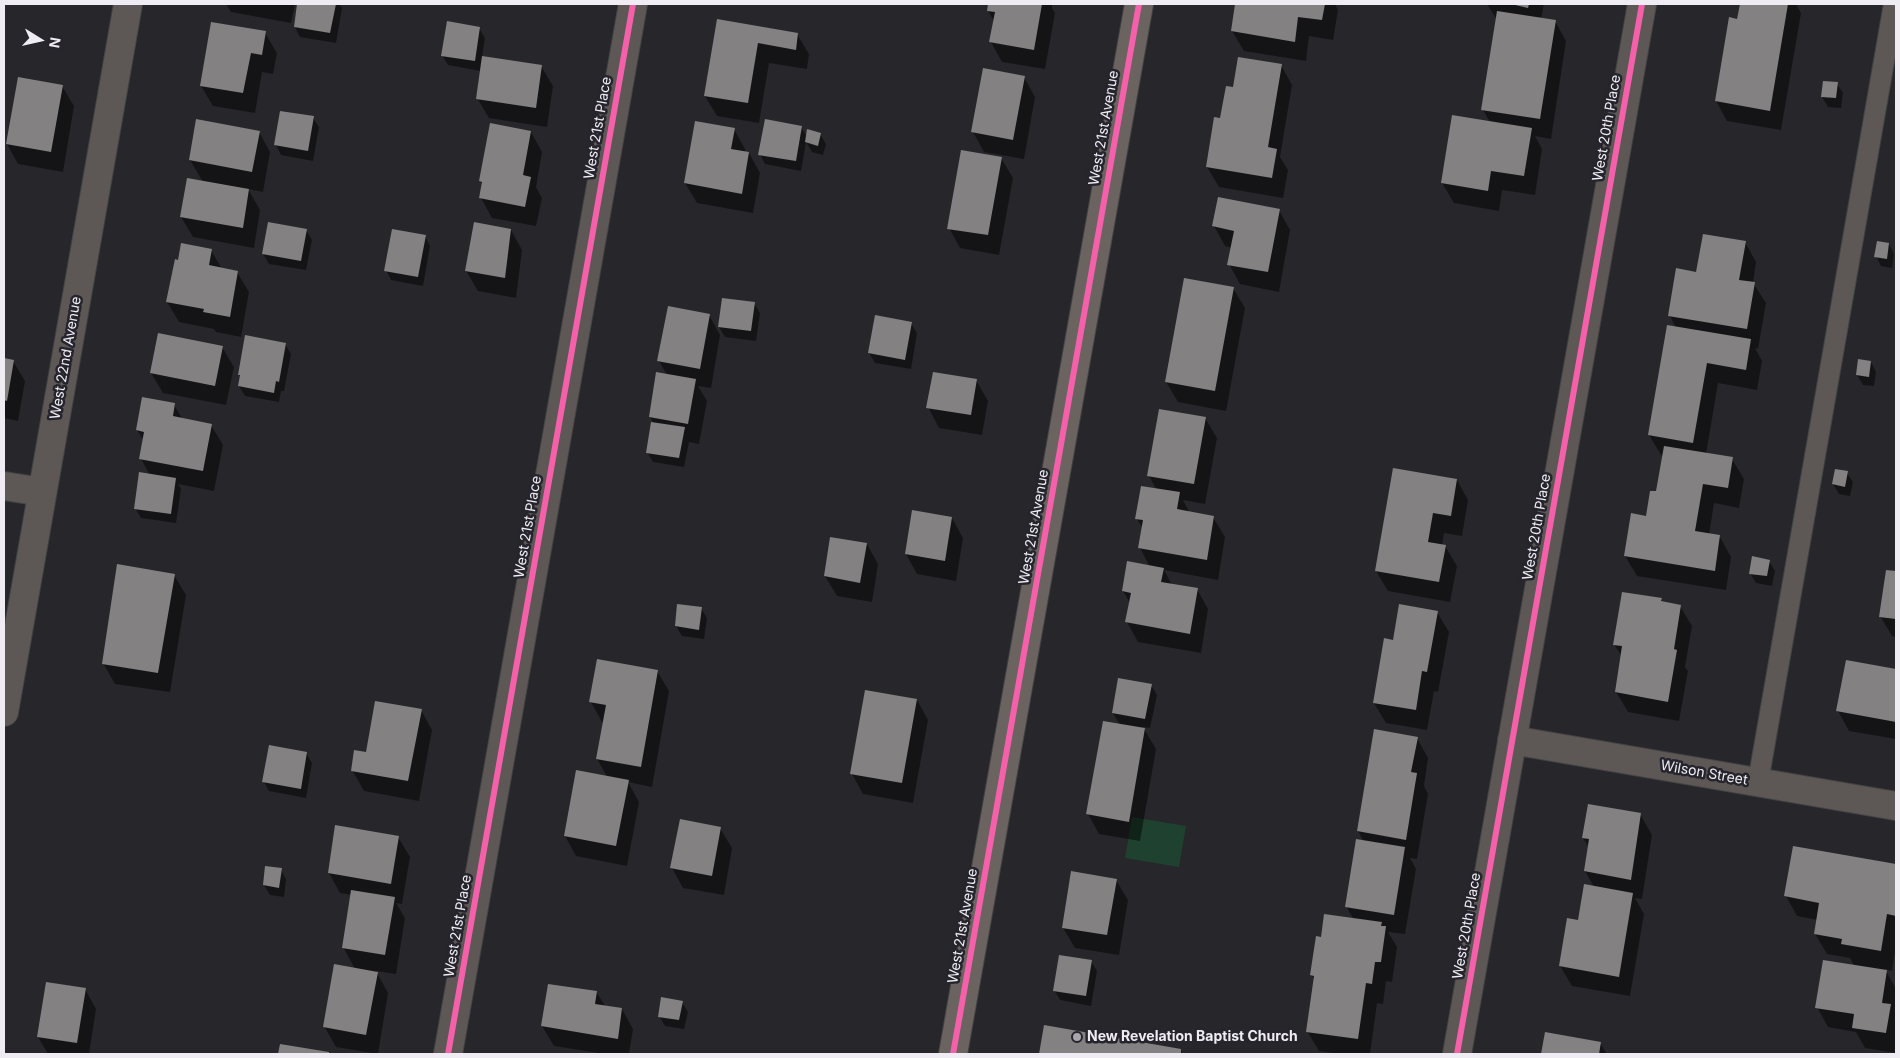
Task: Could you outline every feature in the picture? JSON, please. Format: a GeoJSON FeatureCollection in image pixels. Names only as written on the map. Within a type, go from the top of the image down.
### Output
{"type":"FeatureCollection","features":[{"type":"Feature","properties":{"kind":"street","name":"West 22nd Avenue"},"geometry":{"type":"LineString","coordinates":[[4,712],[128,4]]}},
{"type":"Feature","properties":{"kind":"street","name":"West 21st Place"},"geometry":{"type":"LineString","coordinates":[[448,1054],[633,4]]}},
{"type":"Feature","properties":{"kind":"street","name":"West 21st Avenue"},"geometry":{"type":"LineString","coordinates":[[953,1054],[1139,4]]}},
{"type":"Feature","properties":{"kind":"street","name":"West 20th Place"},"geometry":{"type":"LineString","coordinates":[[1457,1054],[1642,4]]}},
{"type":"Feature","properties":{"kind":"street"},"geometry":{"type":"LineString","coordinates":[[4,486],[42,492]]}},
{"type":"Feature","properties":{"kind":"street","name":"Wilson Street"},"geometry":{"type":"LineString","coordinates":[[1512,740],[1896,806]]}},
{"type":"Feature","properties":{"kind":"lane"},"geometry":{"type":"LineString","coordinates":[[1758,782],[1894,4]]}},
{"type":"Feature","properties":{"kind":"green space"},"geometry":{"type":"Polygon","coordinates":[[[1132,817],[1186,826],[1179,867],[1125,858],[1132,817]]]}},
{"type":"Feature","properties":{"kind":"building"},"geometry":{"type":"Polygon","coordinates":[[[297,4],[336,4],[330,33],[294,27],[297,4]]]}},
{"type":"Feature","properties":{"kind":"building"},"geometry":{"type":"Polygon","coordinates":[[[988,4],[1042,4],[1034,50],[989,42],[995,12],[987,11],[988,4]]]}},
{"type":"Feature","properties":{"kind":"building"},"geometry":{"type":"Polygon","coordinates":[[[1235,4],[1325,4],[1322,20],[1298,17],[1295,42],[1231,31],[1235,4]]]}},
{"type":"Feature","properties":{"kind":"building"},"geometry":{"type":"Polygon","coordinates":[[[1511,4],[1529,4],[1528,8],[1511,4]]]}},
{"type":"Feature","properties":{"kind":"building"},"geometry":{"type":"Polygon","coordinates":[[[1740,4],[1788,4],[1770,111],[1715,101],[1729,17],[1737,19],[1740,4]]]}},
{"type":"Feature","properties":{"kind":"building"},"geometry":{"type":"Polygon","coordinates":[[[1497,11],[1556,20],[1540,119],[1481,110],[1497,11]]]}},
{"type":"Feature","properties":{"kind":"building"},"geometry":{"type":"Polygon","coordinates":[[[717,19],[798,33],[796,50],[758,43],[748,103],[704,96],[717,19]]]}},
{"type":"Feature","properties":{"kind":"building"},"geometry":{"type":"Polygon","coordinates":[[[447,21],[480,27],[475,61],[441,56],[447,21]]]}},
{"type":"Feature","properties":{"kind":"building"},"geometry":{"type":"Polygon","coordinates":[[[211,22],[266,31],[262,55],[251,53],[243,93],[200,86],[211,22]]]}},
{"type":"Feature","properties":{"kind":"building"},"geometry":{"type":"Polygon","coordinates":[[[482,56],[542,65],[536,108],[476,99],[482,56]]]}},
{"type":"Feature","properties":{"kind":"building"},"geometry":{"type":"Polygon","coordinates":[[[1238,57],[1282,64],[1268,147],[1277,149],[1272,178],[1206,167],[1214,117],[1220,118],[1226,86],[1233,87],[1238,57]]]}},
{"type":"Feature","properties":{"kind":"building"},"geometry":{"type":"Polygon","coordinates":[[[983,68],[1025,76],[1013,140],[971,132],[983,68]]]}},
{"type":"Feature","properties":{"kind":"building"},"geometry":{"type":"Polygon","coordinates":[[[18,77],[63,85],[51,152],[6,144],[18,77]]]}},
{"type":"Feature","properties":{"kind":"building"},"geometry":{"type":"Polygon","coordinates":[[[1823,81],[1838,82],[1836,98],[1821,97],[1823,81]]]}},
{"type":"Feature","properties":{"kind":"building"},"geometry":{"type":"Polygon","coordinates":[[[280,111],[314,116],[308,151],[274,145],[280,111]]]}},
{"type":"Feature","properties":{"kind":"building"},"geometry":{"type":"Polygon","coordinates":[[[1452,115],[1532,128],[1524,176],[1491,171],[1488,191],[1441,183],[1452,115]]]}},
{"type":"Feature","properties":{"kind":"building"},"geometry":{"type":"Polygon","coordinates":[[[196,119],[260,131],[252,172],[189,160],[196,119]]]}},
{"type":"Feature","properties":{"kind":"building"},"geometry":{"type":"Polygon","coordinates":[[[765,119],[802,126],[796,161],[758,155],[765,119]]]}},
{"type":"Feature","properties":{"kind":"building"},"geometry":{"type":"Polygon","coordinates":[[[695,121],[735,128],[731,149],[749,152],[742,194],[684,183],[695,121]]]}},
{"type":"Feature","properties":{"kind":"building"},"geometry":{"type":"Polygon","coordinates":[[[490,123],[531,131],[523,175],[531,177],[525,207],[479,198],[482,182],[479,181],[490,123]]]}},
{"type":"Feature","properties":{"kind":"building"},"geometry":{"type":"Polygon","coordinates":[[[807,129],[821,133],[818,146],[805,142],[807,129]]]}},
{"type":"Feature","properties":{"kind":"building"},"geometry":{"type":"Polygon","coordinates":[[[961,150],[1002,157],[988,235],[947,229],[961,150]]]}},
{"type":"Feature","properties":{"kind":"building"},"geometry":{"type":"Polygon","coordinates":[[[187,178],[249,189],[243,228],[180,217],[187,178]]]}},
{"type":"Feature","properties":{"kind":"building"},"geometry":{"type":"Polygon","coordinates":[[[1218,197],[1280,209],[1268,272],[1227,265],[1234,231],[1212,226],[1218,197]]]}},
{"type":"Feature","properties":{"kind":"building"},"geometry":{"type":"Polygon","coordinates":[[[268,222],[307,229],[301,261],[262,254],[268,222]]]}},
{"type":"Feature","properties":{"kind":"building"},"geometry":{"type":"Polygon","coordinates":[[[474,222],[511,229],[505,278],[465,271],[474,222]]]}},
{"type":"Feature","properties":{"kind":"building"},"geometry":{"type":"Polygon","coordinates":[[[392,229],[426,235],[418,277],[384,271],[392,229]]]}},
{"type":"Feature","properties":{"kind":"building"},"geometry":{"type":"Polygon","coordinates":[[[1703,234],[1746,241],[1739,280],[1755,282],[1747,329],[1668,316],[1676,268],[1696,272],[1703,234]]]}},
{"type":"Feature","properties":{"kind":"building"},"geometry":{"type":"Polygon","coordinates":[[[1877,241],[1889,243],[1887,259],[1874,257],[1877,241]]]}},
{"type":"Feature","properties":{"kind":"building"},"geometry":{"type":"Polygon","coordinates":[[[181,243],[212,249],[209,265],[238,271],[230,317],[203,312],[204,309],[166,302],[175,259],[178,260],[181,243]]]}},
{"type":"Feature","properties":{"kind":"building"},"geometry":{"type":"Polygon","coordinates":[[[1184,278],[1234,287],[1215,391],[1165,382],[1184,278]]]}},
{"type":"Feature","properties":{"kind":"building"},"geometry":{"type":"Polygon","coordinates":[[[722,298],[755,302],[751,331],[718,327],[722,298]]]}},
{"type":"Feature","properties":{"kind":"building"},"geometry":{"type":"Polygon","coordinates":[[[668,306],[710,314],[700,369],[657,361],[668,306]]]}},
{"type":"Feature","properties":{"kind":"building"},"geometry":{"type":"Polygon","coordinates":[[[875,315],[912,322],[905,360],[868,353],[875,315]]]}},
{"type":"Feature","properties":{"kind":"building"},"geometry":{"type":"Polygon","coordinates":[[[1667,325],[1751,339],[1746,370],[1707,363],[1693,443],[1648,435],[1667,325]]]}},
{"type":"Feature","properties":{"kind":"building"},"geometry":{"type":"Polygon","coordinates":[[[158,333],[223,346],[215,386],[150,373],[158,333]]]}},
{"type":"Feature","properties":{"kind":"building"},"geometry":{"type":"Polygon","coordinates":[[[245,335],[286,343],[279,382],[276,381],[274,393],[238,386],[245,335]]]}},
{"type":"Feature","properties":{"kind":"building"},"geometry":{"type":"Polygon","coordinates":[[[4,358],[14,360],[7,401],[4,400],[4,358]]]}},
{"type":"Feature","properties":{"kind":"building"},"geometry":{"type":"Polygon","coordinates":[[[1858,359],[1871,361],[1869,377],[1856,375],[1858,359]]]}},
{"type":"Feature","properties":{"kind":"building"},"geometry":{"type":"Polygon","coordinates":[[[656,372],[696,379],[688,424],[649,417],[656,372]]]}},
{"type":"Feature","properties":{"kind":"building"},"geometry":{"type":"Polygon","coordinates":[[[933,372],[977,379],[971,415],[926,408],[933,372]]]}},
{"type":"Feature","properties":{"kind":"building"},"geometry":{"type":"Polygon","coordinates":[[[142,397],[175,403],[173,416],[212,424],[203,471],[139,459],[144,432],[136,430],[142,397]]]}},
{"type":"Feature","properties":{"kind":"building"},"geometry":{"type":"Polygon","coordinates":[[[1159,409],[1206,417],[1194,484],[1147,476],[1159,409]]]}},
{"type":"Feature","properties":{"kind":"building"},"geometry":{"type":"Polygon","coordinates":[[[651,422],[685,427],[679,458],[646,453],[651,422]]]}},
{"type":"Feature","properties":{"kind":"building"},"geometry":{"type":"Polygon","coordinates":[[[1664,446],[1733,457],[1728,488],[1703,484],[1695,531],[1720,535],[1715,571],[1624,556],[1631,513],[1646,516],[1650,491],[1656,491],[1664,446]]]}},
{"type":"Feature","properties":{"kind":"building"},"geometry":{"type":"Polygon","coordinates":[[[1393,468],[1457,479],[1451,516],[1433,513],[1428,542],[1446,545],[1439,582],[1375,571],[1393,468]]]}},
{"type":"Feature","properties":{"kind":"building"},"geometry":{"type":"Polygon","coordinates":[[[1835,469],[1848,471],[1845,487],[1832,484],[1835,469]]]}},
{"type":"Feature","properties":{"kind":"building"},"geometry":{"type":"Polygon","coordinates":[[[139,472],[176,478],[171,514],[134,509],[139,472]]]}},
{"type":"Feature","properties":{"kind":"building"},"geometry":{"type":"Polygon","coordinates":[[[1141,486],[1180,492],[1177,509],[1214,516],[1207,560],[1138,548],[1143,520],[1135,519],[1141,486]]]}},
{"type":"Feature","properties":{"kind":"building"},"geometry":{"type":"Polygon","coordinates":[[[912,510],[952,517],[945,561],[905,554],[912,510]]]}},
{"type":"Feature","properties":{"kind":"building"},"geometry":{"type":"Polygon","coordinates":[[[830,537],[867,543],[860,583],[824,576],[830,537]]]}},
{"type":"Feature","properties":{"kind":"building"},"geometry":{"type":"Polygon","coordinates":[[[1752,556],[1770,560],[1767,576],[1749,574],[1752,556]]]}},
{"type":"Feature","properties":{"kind":"building"},"geometry":{"type":"Polygon","coordinates":[[[1127,561],[1164,568],[1161,582],[1198,588],[1190,634],[1125,622],[1131,593],[1122,591],[1127,561]]]}},
{"type":"Feature","properties":{"kind":"building"},"geometry":{"type":"Polygon","coordinates":[[[117,564],[175,574],[158,673],[102,664],[117,564]]]}},
{"type":"Feature","properties":{"kind":"building"},"geometry":{"type":"Polygon","coordinates":[[[1886,570],[1896,571],[1896,619],[1879,617],[1886,570]]]}},
{"type":"Feature","properties":{"kind":"building"},"geometry":{"type":"Polygon","coordinates":[[[1622,592],[1662,598],[1661,601],[1681,605],[1674,649],[1677,650],[1668,702],[1615,692],[1622,646],[1613,645],[1622,592]]]}},
{"type":"Feature","properties":{"kind":"building"},"geometry":{"type":"Polygon","coordinates":[[[677,604],[702,607],[699,630],[675,626],[677,604]]]}},
{"type":"Feature","properties":{"kind":"building"},"geometry":{"type":"Polygon","coordinates":[[[1399,604],[1438,611],[1427,672],[1422,671],[1416,710],[1373,703],[1384,638],[1393,640],[1399,604]]]}},
{"type":"Feature","properties":{"kind":"building"},"geometry":{"type":"Polygon","coordinates":[[[597,659],[658,670],[641,767],[596,759],[606,705],[589,702],[597,659]]]}},
{"type":"Feature","properties":{"kind":"building"},"geometry":{"type":"Polygon","coordinates":[[[1846,660],[1896,669],[1896,722],[1836,711],[1846,660]]]}},
{"type":"Feature","properties":{"kind":"building"},"geometry":{"type":"Polygon","coordinates":[[[1118,678],[1152,684],[1145,719],[1112,713],[1118,678]]]}},
{"type":"Feature","properties":{"kind":"building"},"geometry":{"type":"Polygon","coordinates":[[[865,690],[917,699],[902,783],[850,774],[865,690]]]}},
{"type":"Feature","properties":{"kind":"building"},"geometry":{"type":"Polygon","coordinates":[[[375,701],[422,709],[408,781],[351,771],[354,750],[366,752],[375,701]]]}},
{"type":"Feature","properties":{"kind":"building"},"geometry":{"type":"Polygon","coordinates":[[[1103,721],[1145,728],[1129,822],[1086,814],[1103,721]]]}},
{"type":"Feature","properties":{"kind":"building"},"geometry":{"type":"Polygon","coordinates":[[[1374,729],[1418,737],[1411,772],[1417,773],[1406,840],[1357,831],[1374,729]]]}},
{"type":"Feature","properties":{"kind":"building"},"geometry":{"type":"Polygon","coordinates":[[[269,745],[307,752],[301,789],[262,782],[269,745]]]}},
{"type":"Feature","properties":{"kind":"building"},"geometry":{"type":"Polygon","coordinates":[[[576,770],[629,780],[616,846],[564,836],[576,770]]]}},
{"type":"Feature","properties":{"kind":"building"},"geometry":{"type":"Polygon","coordinates":[[[1588,804],[1641,813],[1631,880],[1584,871],[1589,839],[1582,838],[1588,804]]]}},
{"type":"Feature","properties":{"kind":"building"},"geometry":{"type":"Polygon","coordinates":[[[680,819],[721,827],[712,876],[670,868],[680,819]]]}},
{"type":"Feature","properties":{"kind":"building"},"geometry":{"type":"Polygon","coordinates":[[[335,825],[399,836],[391,884],[328,873],[335,825]]]}},
{"type":"Feature","properties":{"kind":"building"},"geometry":{"type":"Polygon","coordinates":[[[1356,839],[1405,847],[1394,915],[1345,907],[1356,839]]]}},
{"type":"Feature","properties":{"kind":"building"},"geometry":{"type":"Polygon","coordinates":[[[1793,846],[1896,864],[1896,916],[1887,914],[1881,951],[1841,944],[1842,939],[1814,934],[1819,903],[1784,896],[1793,846]]]}},
{"type":"Feature","properties":{"kind":"building"},"geometry":{"type":"Polygon","coordinates":[[[265,866],[282,868],[279,888],[263,885],[265,866]]]}},
{"type":"Feature","properties":{"kind":"building"},"geometry":{"type":"Polygon","coordinates":[[[1071,871],[1117,879],[1107,935],[1062,928],[1071,871]]]}},
{"type":"Feature","properties":{"kind":"building"},"geometry":{"type":"Polygon","coordinates":[[[1584,884],[1633,893],[1619,977],[1559,966],[1567,918],[1578,920],[1584,884]]]}},
{"type":"Feature","properties":{"kind":"building"},"geometry":{"type":"Polygon","coordinates":[[[351,890],[395,897],[385,955],[342,948],[351,890]]]}},
{"type":"Feature","properties":{"kind":"building"},"geometry":{"type":"Polygon","coordinates":[[[1324,914],[1382,922],[1381,926],[1386,926],[1381,962],[1375,962],[1372,984],[1366,983],[1358,1039],[1306,1032],[1314,976],[1310,975],[1316,936],[1321,937],[1324,914]]]}},
{"type":"Feature","properties":{"kind":"building"},"geometry":{"type":"Polygon","coordinates":[[[1059,955],[1092,960],[1086,996],[1053,991],[1059,955]]]}},
{"type":"Feature","properties":{"kind":"building"},"geometry":{"type":"Polygon","coordinates":[[[1823,960],[1887,970],[1882,1003],[1891,1004],[1886,1033],[1852,1028],[1854,1014],[1815,1008],[1823,960]]]}},
{"type":"Feature","properties":{"kind":"building"},"geometry":{"type":"Polygon","coordinates":[[[334,964],[378,972],[366,1035],[323,1027],[334,964]]]}},
{"type":"Feature","properties":{"kind":"building"},"geometry":{"type":"Polygon","coordinates":[[[46,982],[86,988],[77,1043],[37,1037],[46,982]]]}},
{"type":"Feature","properties":{"kind":"building"},"geometry":{"type":"Polygon","coordinates":[[[548,984],[597,991],[595,1004],[622,1008],[618,1039],[541,1026],[548,984]]]}},
{"type":"Feature","properties":{"kind":"building"},"geometry":{"type":"Polygon","coordinates":[[[661,997],[683,1001],[679,1020],[658,1017],[661,997]]]}},
{"type":"Feature","properties":{"kind":"building","name":"New Revelation Baptist Church"},"geometry":{"type":"Polygon","coordinates":[[[1044,1025],[1181,1049],[1181,1054],[1039,1054],[1044,1025]]]}},
{"type":"Feature","properties":{"kind":"building"},"geometry":{"type":"Polygon","coordinates":[[[1545,1032],[1601,1042],[1599,1054],[1541,1054],[1545,1032]]]}},
{"type":"Feature","properties":{"kind":"building"},"geometry":{"type":"Polygon","coordinates":[[[280,1044],[329,1052],[329,1054],[278,1054],[280,1044]]]}},
{"type":"Feature","properties":{"kind":"cycle path"},"geometry":{"type":"LineString","coordinates":[[448,1054],[633,4]]}},
{"type":"Feature","properties":{"kind":"cycle path"},"geometry":{"type":"LineString","coordinates":[[953,1054],[1139,4]]}},
{"type":"Feature","properties":{"kind":"cycle path"},"geometry":{"type":"LineString","coordinates":[[1457,1054],[1642,4]]}},
{"type":"Feature","properties":{"kind":"place","name":"New Revelation Baptist Church"},"geometry":{"type":"Point","coordinates":[1077,1037]}}]}
